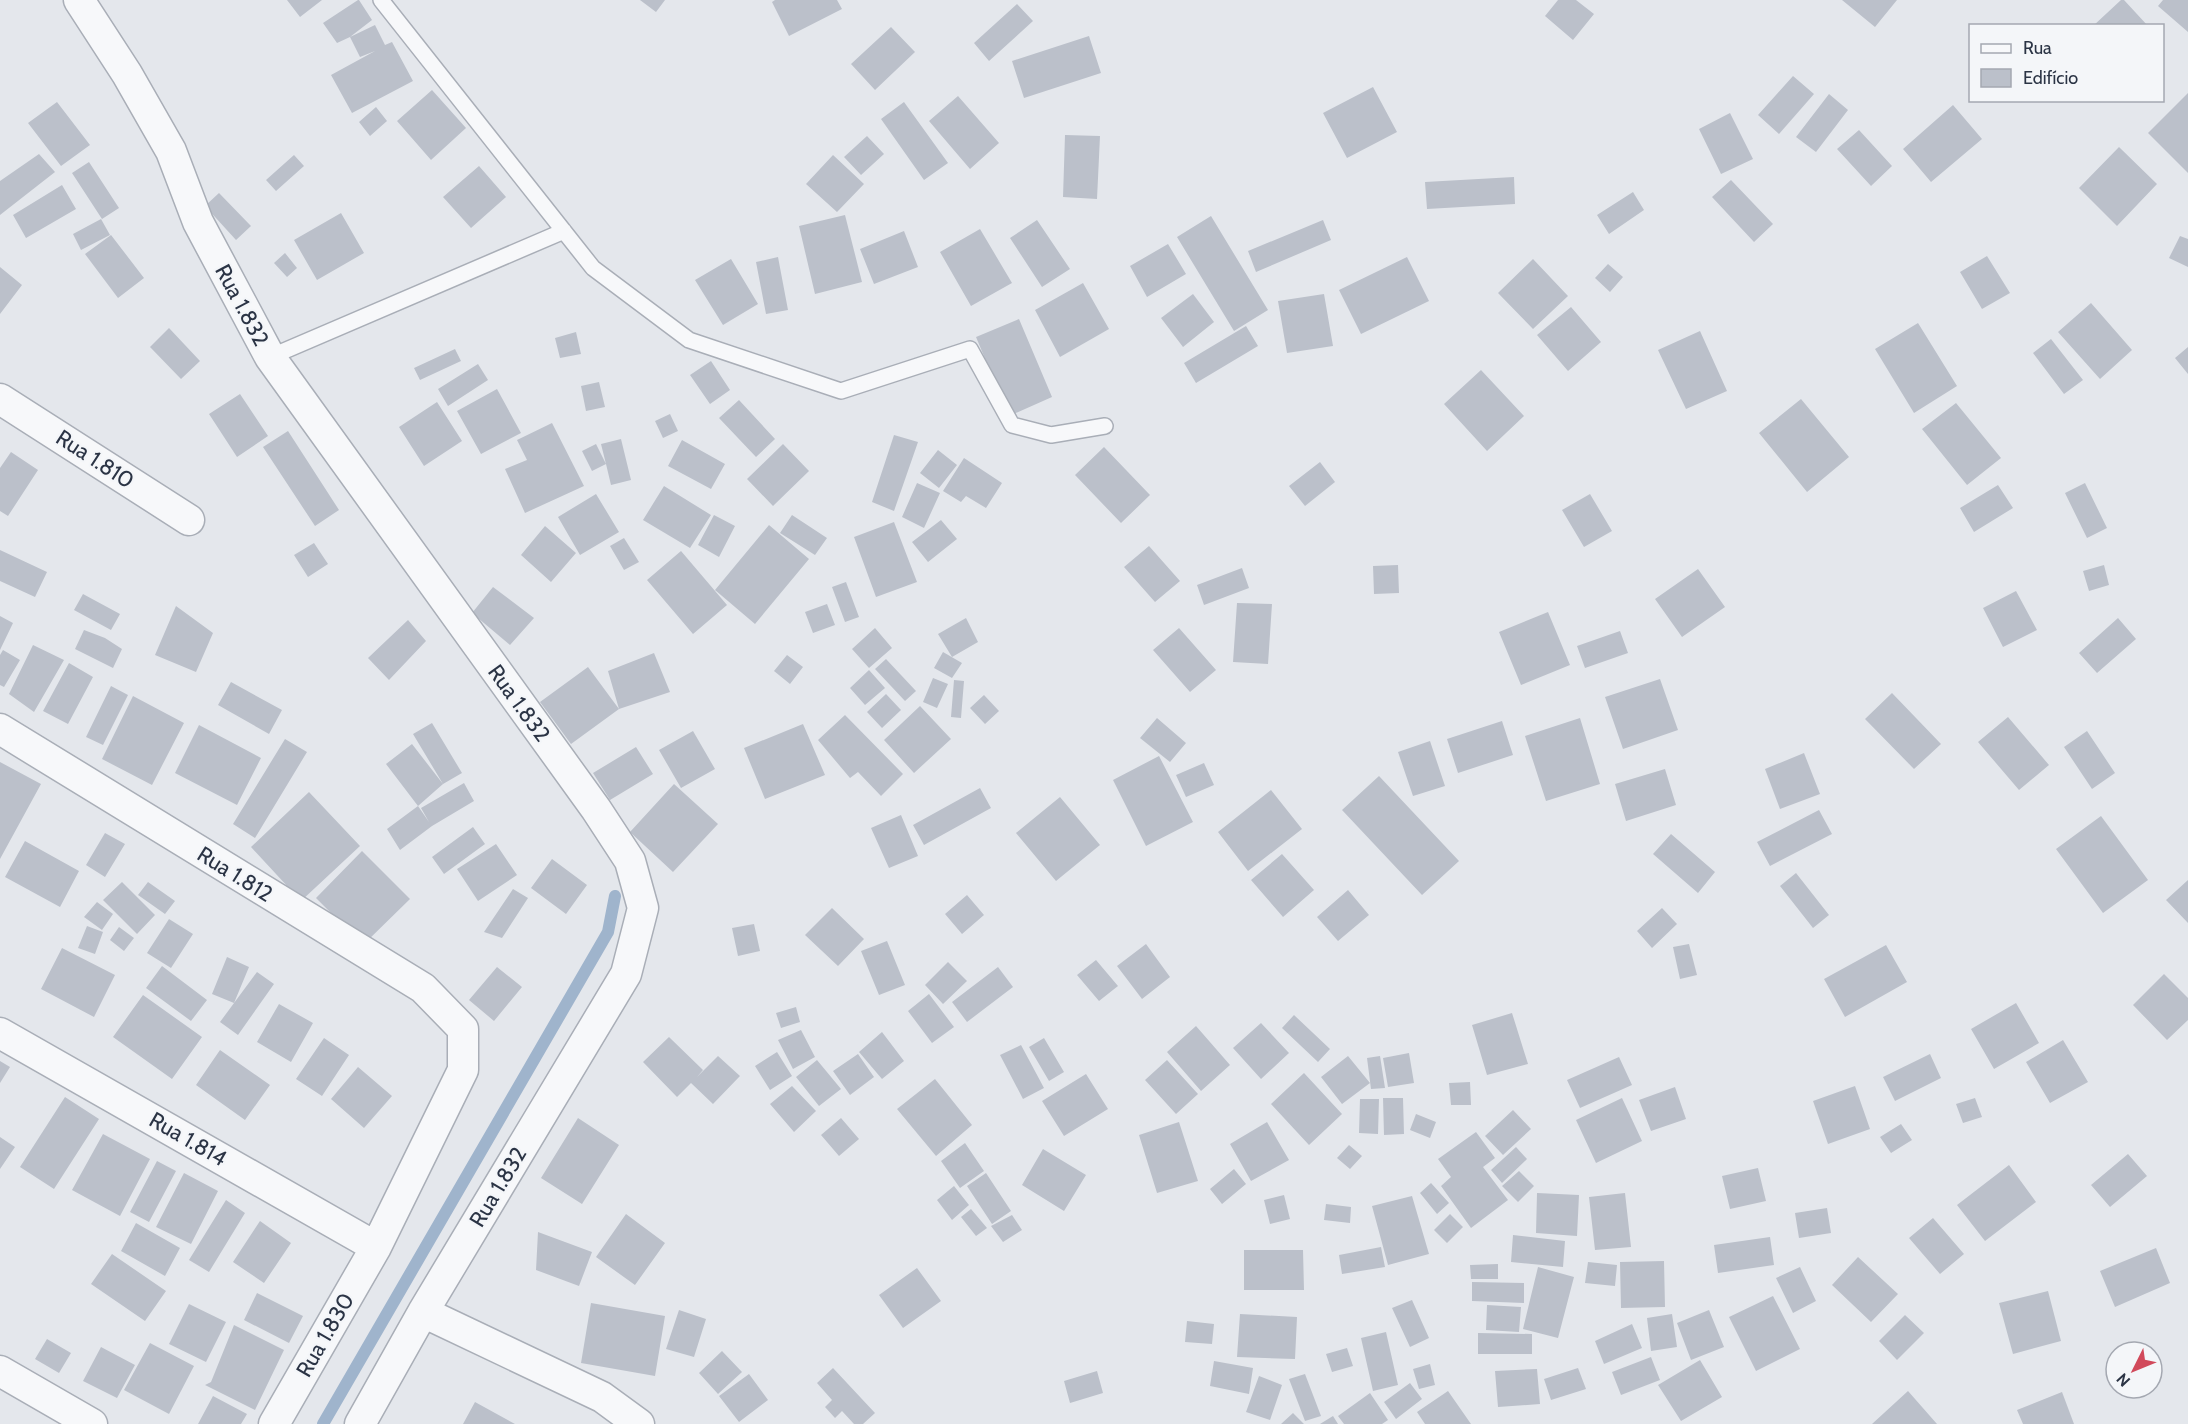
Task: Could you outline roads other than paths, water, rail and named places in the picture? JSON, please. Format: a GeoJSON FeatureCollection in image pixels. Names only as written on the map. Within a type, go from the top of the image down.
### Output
{"type":"FeatureCollection","features":[{"type":"Feature","properties":{"kind":"street","name":"Rua 1.832"},"geometry":{"type":"LineString","coordinates":[[79,0],[128,74],[171,151],[198,222],[270,357],[596,809],[630,861],[643,908],[626,974],[423,1312],[360,1424]]}},
{"type":"Feature","properties":{"kind":"street","name":"Rua 1.810"},"geometry":{"type":"LineString","coordinates":[[0,399],[189,520]]}},
{"type":"Feature","properties":{"kind":"street","name":"Rua 1.812"},"geometry":{"type":"LineString","coordinates":[[0,729],[423,988],[463,1029]]}},
{"type":"Feature","properties":{"kind":"street","name":"Rua 1.830"},"geometry":{"type":"LineString","coordinates":[[274,1424],[376,1247],[463,1070],[463,1029]]}},
{"type":"Feature","properties":{"kind":"street","name":"Rua 1.814"},"geometry":{"type":"LineString","coordinates":[[0,1033],[376,1247]]}},
{"type":"Feature","properties":{"kind":"street"},"geometry":{"type":"LineString","coordinates":[[423,1312],[602,1397],[639,1424]]}},
{"type":"Feature","properties":{"kind":"street"},"geometry":{"type":"LineString","coordinates":[[0,1371],[92,1424]]}},
{"type":"Feature","properties":{"kind":"lane"},"geometry":{"type":"LineString","coordinates":[[381,0],[593,268],[689,340],[841,391],[970,350],[1012,425],[1051,435],[1105,426]]}},
{"type":"Feature","properties":{"kind":"lane"},"geometry":{"type":"LineString","coordinates":[[270,357],[564,231]]}},
{"type":"Feature","properties":{"kind":"waterway"},"geometry":{"type":"LineString","coordinates":[[323,1424],[608,932],[615,896]]}}]}
